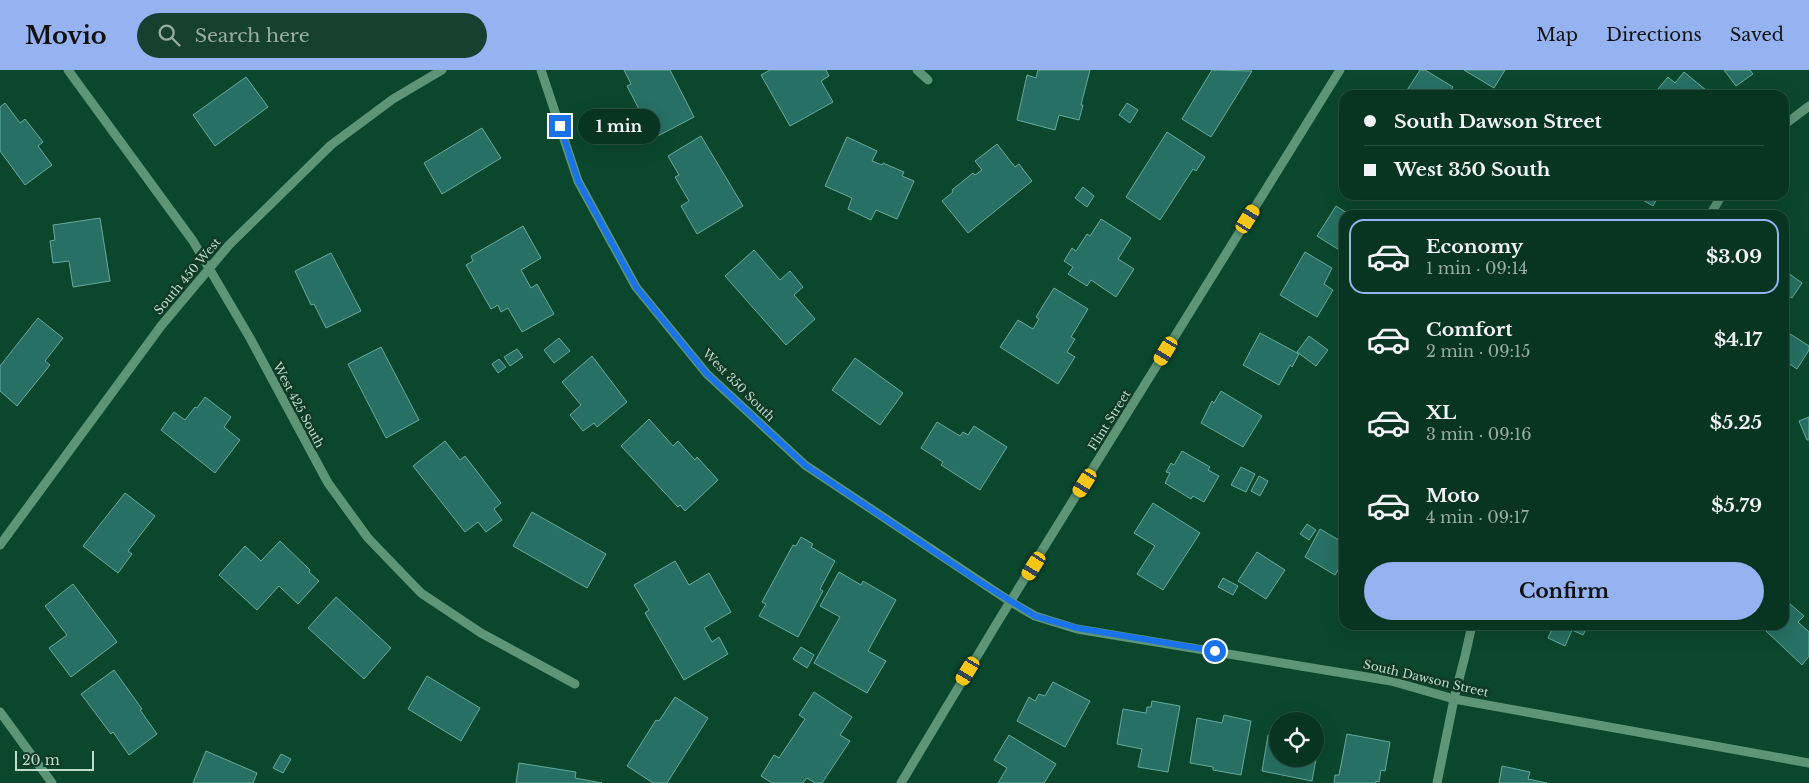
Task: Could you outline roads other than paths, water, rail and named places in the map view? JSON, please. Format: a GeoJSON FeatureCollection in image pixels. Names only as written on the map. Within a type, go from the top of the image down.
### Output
{"type":"FeatureCollection","features":[{"type":"Feature","properties":{"kind":"street","name":"West 425 South"},"geometry":{"type":"LineString","coordinates":[[68,70],[193,241],[250,338],[328,483],[368,538],[421,593],[481,633],[575,684]]}},
{"type":"Feature","properties":{"kind":"street","name":"South 450 West"},"geometry":{"type":"LineString","coordinates":[[0,545],[161,326],[229,245],[331,145],[392,99],[442,70]]}},
{"type":"Feature","properties":{"kind":"street","name":"West 350 South"},"geometry":{"type":"LineString","coordinates":[[541,70],[578,181],[636,287],[707,374],[805,465],[1011,602]]}},
{"type":"Feature","properties":{"kind":"street"},"geometry":{"type":"LineString","coordinates":[[917,70],[928,80]]}},
{"type":"Feature","properties":{"kind":"street","name":"Flint Street"},"geometry":{"type":"LineString","coordinates":[[901,783],[997,623],[1340,70]]}},
{"type":"Feature","properties":{"kind":"street"},"geometry":{"type":"LineString","coordinates":[[1789,120],[1809,106]]}},
{"type":"Feature","properties":{"kind":"street","name":"South Dawson Street"},"geometry":{"type":"LineString","coordinates":[[1011,602],[1035,616],[1077,628],[1391,681],[1454,699],[1809,763]]}},
{"type":"Feature","properties":{"kind":"street"},"geometry":{"type":"LineString","coordinates":[[1438,783],[1454,699],[1471,630]]}},
{"type":"Feature","properties":{"kind":"street"},"geometry":{"type":"LineString","coordinates":[[0,712],[52,783]]}}]}
